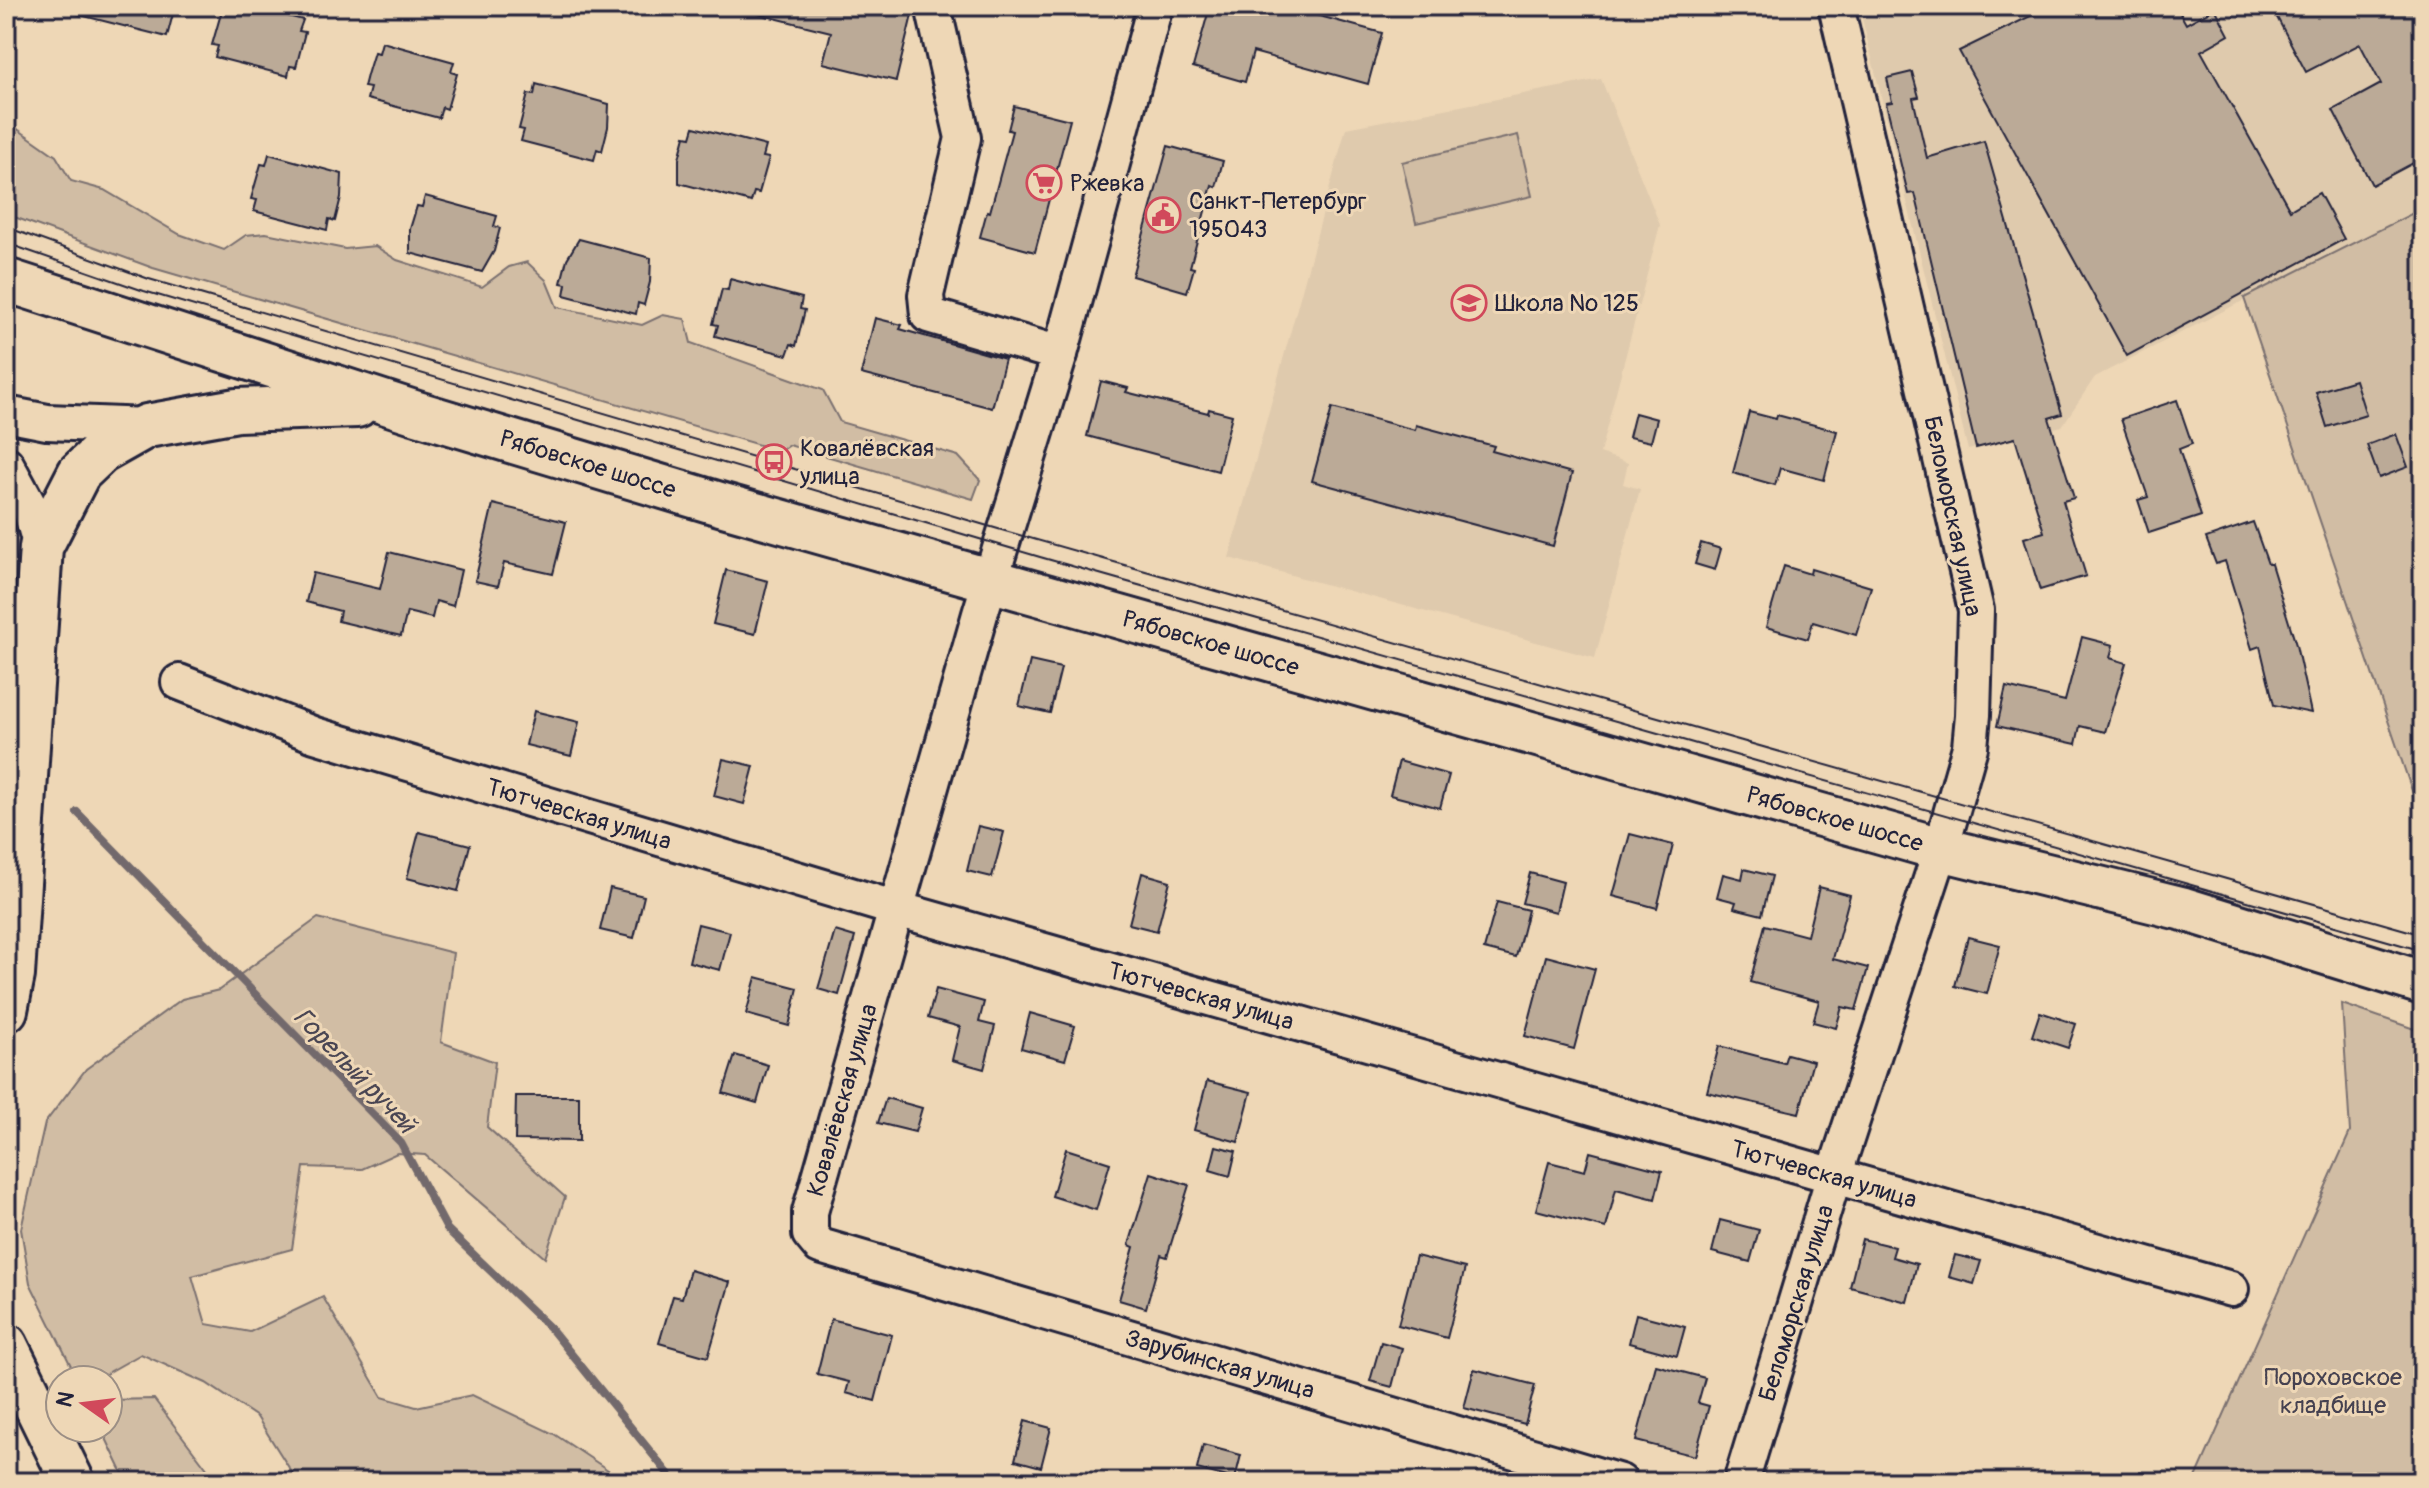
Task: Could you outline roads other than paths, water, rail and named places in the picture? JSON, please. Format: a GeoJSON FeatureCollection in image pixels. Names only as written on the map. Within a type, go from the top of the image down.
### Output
{"type":"FeatureCollection","features":[{"type":"Feature","properties":{"kind":"main road","name":"Рябовское шоссе"},"geometry":{"type":"LineString","coordinates":[[6,280],[414,412],[990,580],[1941,849],[2184,909],[2423,983]]}},
{"type":"Feature","properties":{"kind":"main road"},"geometry":{"type":"LineString","coordinates":[[6,1010],[13,975],[41,547],[79,473],[101,452],[147,426],[237,410],[304,406],[353,405],[414,412]]}},
{"type":"Feature","properties":{"kind":"main road"},"geometry":{"type":"LineString","coordinates":[[6,1345],[73,1482]]}},
{"type":"Feature","properties":{"kind":"street"},"geometry":{"type":"LineString","coordinates":[[933,6],[963,138],[926,295],[928,315],[1060,354]]}},
{"type":"Feature","properties":{"kind":"street","name":"Ковалёвская улица"},"geometry":{"type":"LineString","coordinates":[[820,1246],[810,1234],[810,1212],[990,580],[1060,354],[1155,6]]}},
{"type":"Feature","properties":{"kind":"street","name":"Беломорская улица"},"geometry":{"type":"LineString","coordinates":[[1741,1482],[1834,1176],[1941,849],[1970,747],[1976,610],[1836,6]]}},
{"type":"Feature","properties":{"kind":"street"},"geometry":{"type":"LineString","coordinates":[[6,414],[47,422],[147,426]]}},
{"type":"Feature","properties":{"kind":"street"},"geometry":{"type":"LineString","coordinates":[[6,464],[30,508],[41,547]]}},
{"type":"Feature","properties":{"kind":"street","name":"Тютчевская улица"},"geometry":{"type":"LineString","coordinates":[[179,682],[315,735],[897,909],[2231,1289]]}},
{"type":"Feature","properties":{"kind":"street","name":"Зарубинская улица"},"geometry":{"type":"LineString","coordinates":[[820,1246],[1620,1482]]}},
{"type":"Feature","properties":{"kind":"waterway","name":"Горелый ручей"},"geometry":{"type":"LineString","coordinates":[[77,812],[401,1143],[447,1229],[552,1330],[675,1482]]}},
{"type":"Feature","properties":{"kind":"tram line"},"geometry":{"type":"LineString","coordinates":[[6,227],[149,279],[1005,531],[2423,935]]}},
{"type":"Feature","properties":{"kind":"tram line"},"geometry":{"type":"LineString","coordinates":[[6,243],[144,291],[1040,557],[2423,951]]}},
{"type":"Feature","properties":{"kind":"place","name":"Ржевка"},"geometry":{"type":"Point","coordinates":[1044,183]}},
{"type":"Feature","properties":{"kind":"place","name":"Санкт-Петербург 195043"},"geometry":{"type":"Point","coordinates":[1163,215]}},
{"type":"Feature","properties":{"kind":"place","name":"Школа № 125"},"geometry":{"type":"Point","coordinates":[1469,303]}},
{"type":"Feature","properties":{"kind":"place","name":"Ковалёвская улица"},"geometry":{"type":"Point","coordinates":[774,462]}},
{"type":"Feature","properties":{"kind":"park label","name":"Пороховское кладбище"},"geometry":{"type":"Point","coordinates":[2333,1391]}}]}
